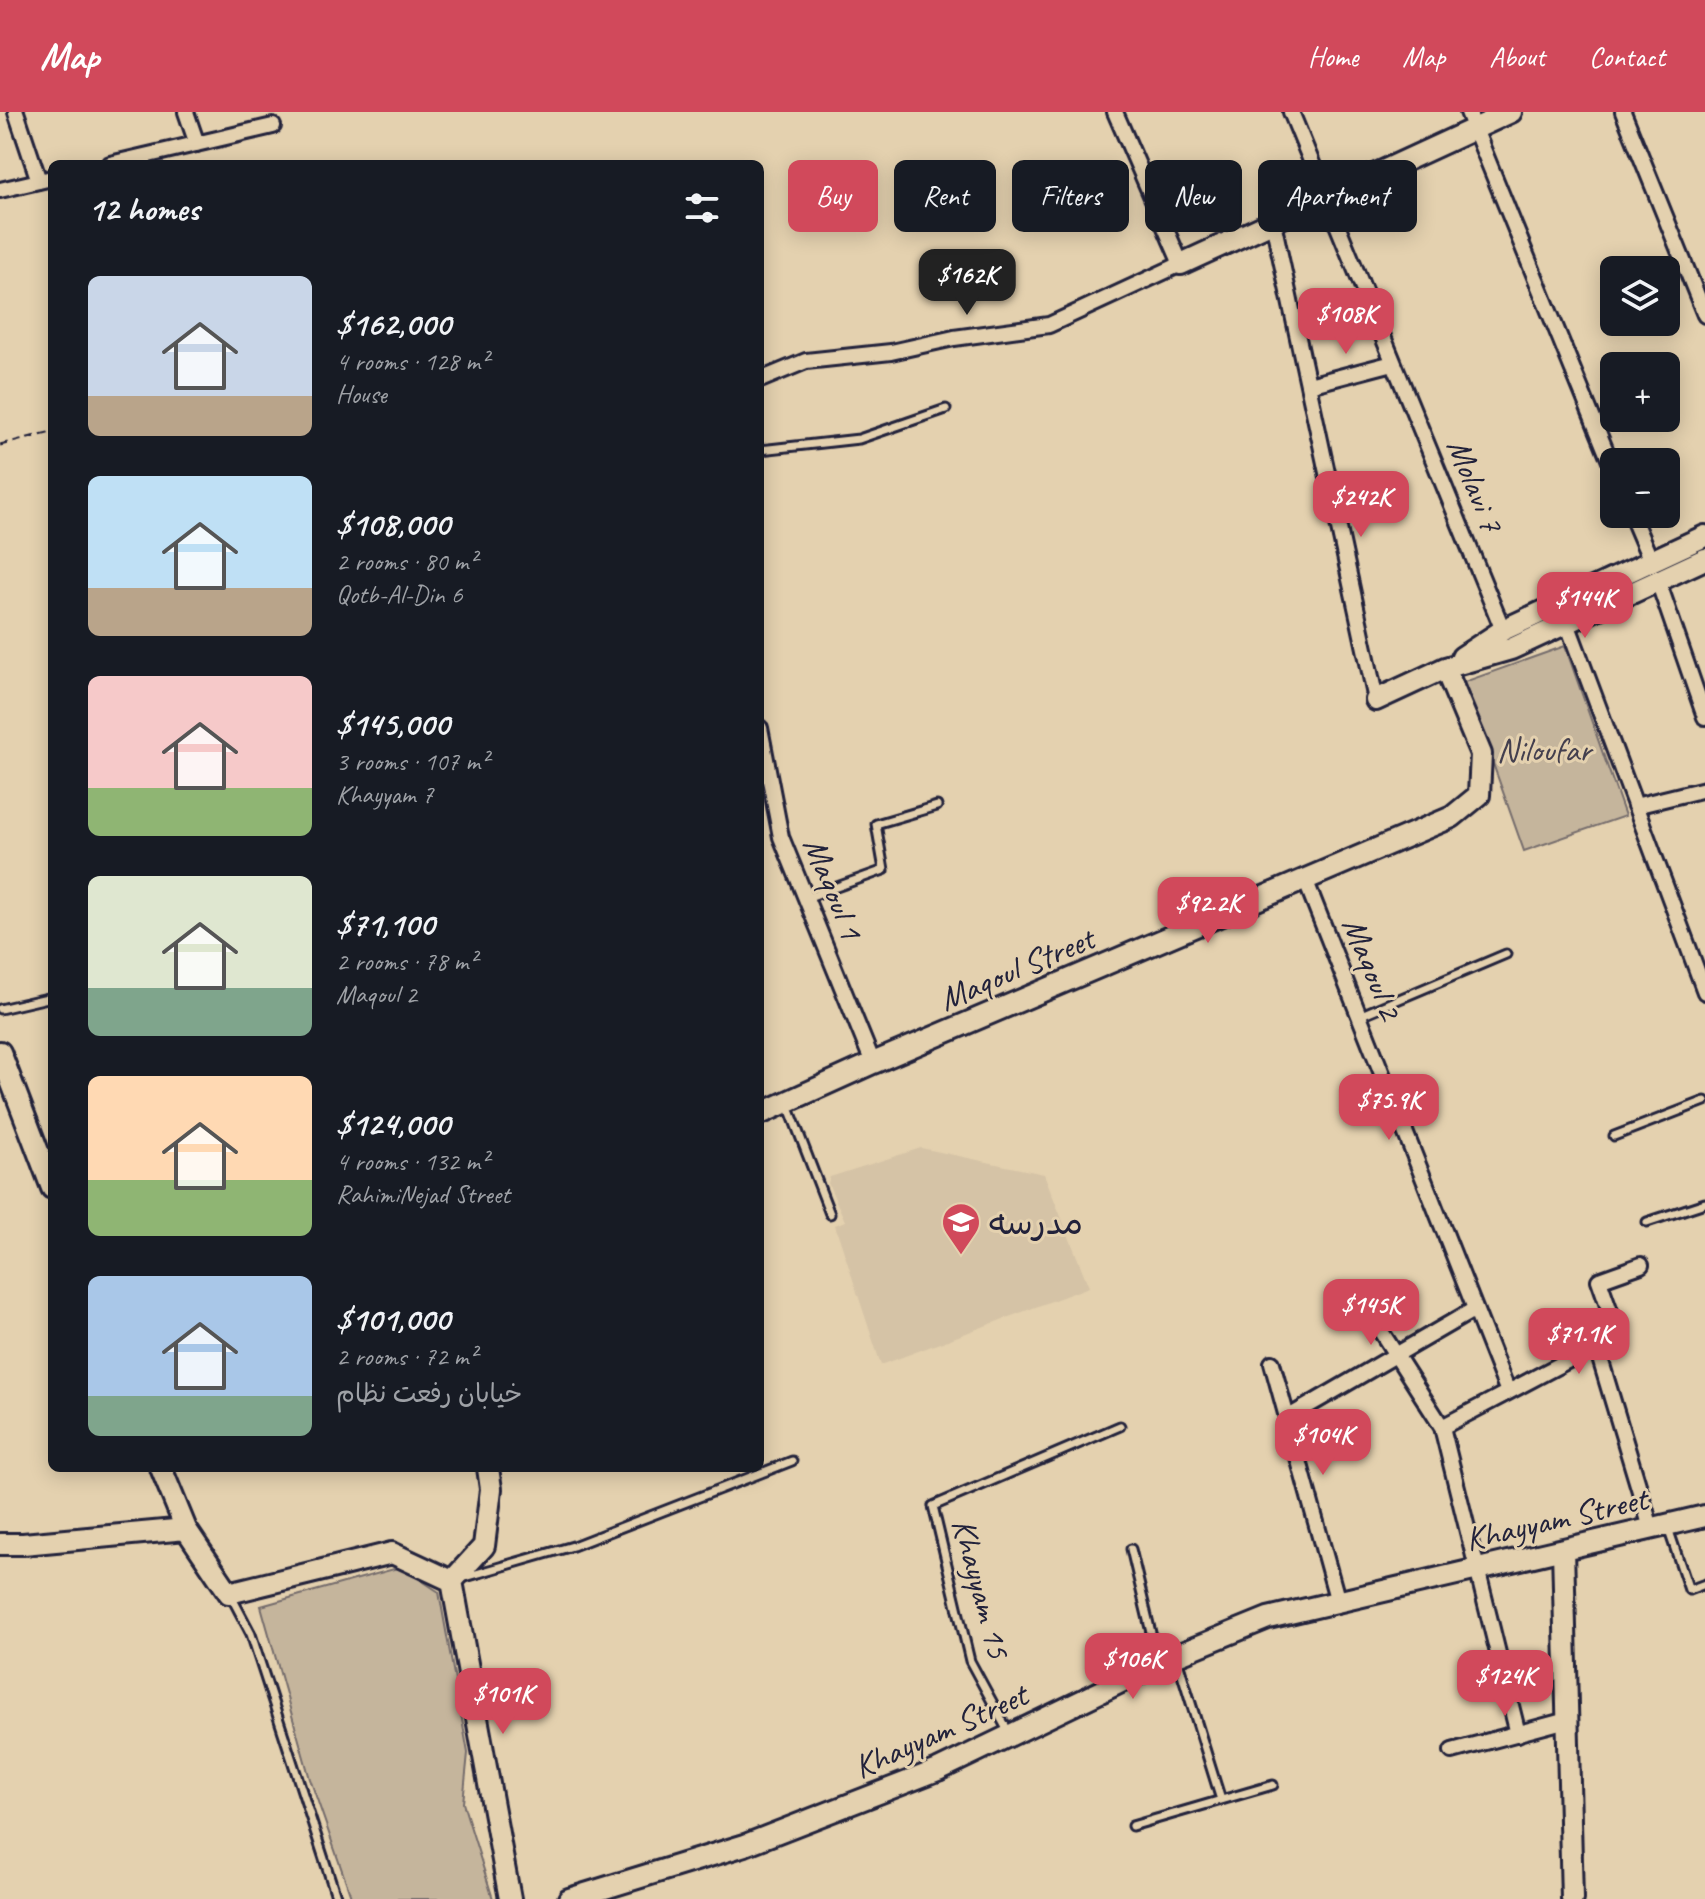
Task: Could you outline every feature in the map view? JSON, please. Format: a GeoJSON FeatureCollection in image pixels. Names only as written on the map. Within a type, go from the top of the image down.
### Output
{"type":"FeatureCollection","features":[{"type":"Feature","properties":{"kind":"street"},"geometry":{"type":"LineString","coordinates":[[0,190],[46,179],[16,112]]}},
{"type":"Feature","properties":{"kind":"street"},"geometry":{"type":"LineString","coordinates":[[186,112],[197,144]]}},
{"type":"Feature","properties":{"kind":"street"},"geometry":{"type":"LineString","coordinates":[[1115,112],[1181,264]]}},
{"type":"Feature","properties":{"kind":"street","name":"Molavi 7"},"geometry":{"type":"LineString","coordinates":[[1291,112],[1310,160]]}},
{"type":"Feature","properties":{"kind":"street"},"geometry":{"type":"LineString","coordinates":[[1395,160],[1471,120],[1511,112]]}},
{"type":"Feature","properties":{"kind":"street"},"geometry":{"type":"LineString","coordinates":[[1623,112],[1705,315]]}},
{"type":"Feature","properties":{"kind":"street"},"geometry":{"type":"LineString","coordinates":[[1471,120],[1604,448]]}},
{"type":"Feature","properties":{"kind":"street"},"geometry":{"type":"LineString","coordinates":[[127,160],[273,126]]}},
{"type":"Feature","properties":{"kind":"street"},"geometry":{"type":"LineString","coordinates":[[764,378],[806,361],[891,352],[954,338],[1049,325],[1258,229]]}},
{"type":"Feature","properties":{"kind":"street"},"geometry":{"type":"LineString","coordinates":[[1275,232],[1376,700],[1445,668],[1503,630],[1705,536]]}},
{"type":"Feature","properties":{"kind":"street","name":"Molavi 7"},"geometry":{"type":"LineString","coordinates":[[1339,232],[1503,630]]}},
{"type":"Feature","properties":{"kind":"street"},"geometry":{"type":"LineString","coordinates":[[1309,385],[1393,363]]}},
{"type":"Feature","properties":{"kind":"street"},"geometry":{"type":"LineString","coordinates":[[1637,528],[1651,561]]}},
{"type":"Feature","properties":{"kind":"street"},"geometry":{"type":"LineString","coordinates":[[1445,668],[1511,649],[1705,559]]}},
{"type":"Feature","properties":{"kind":"street"},"geometry":{"type":"LineString","coordinates":[[1658,581],[1705,717]]}},
{"type":"Feature","properties":{"kind":"street"},"geometry":{"type":"LineString","coordinates":[[1567,623],[1705,992]]}},
{"type":"Feature","properties":{"kind":"street","name":"Maqoul Street"},"geometry":{"type":"LineString","coordinates":[[764,1112],[1452,817],[1479,795],[1481,754],[1445,668]]}},
{"type":"Feature","properties":{"kind":"street","name":"Maqoul 1"},"geometry":{"type":"LineString","coordinates":[[764,749],[781,837],[873,1063]]}},
{"type":"Feature","properties":{"kind":"street"},"geometry":{"type":"LineString","coordinates":[[1635,806],[1705,789]]}},
{"type":"Feature","properties":{"kind":"street","name":"Maqoul 2"},"geometry":{"type":"LineString","coordinates":[[1305,879],[1508,1392]]}},
{"type":"Feature","properties":{"kind":"street"},"geometry":{"type":"LineString","coordinates":[[0,1052],[48,1178]]}},
{"type":"Feature","properties":{"kind":"street"},"geometry":{"type":"LineString","coordinates":[[1442,1427],[1618,1334],[1599,1280],[1641,1265]]}},
{"type":"Feature","properties":{"kind":"street"},"geometry":{"type":"LineString","coordinates":[[1287,1418],[1475,1309]]}},
{"type":"Feature","properties":{"kind":"street"},"geometry":{"type":"LineString","coordinates":[[1375,1322],[1442,1427],[1518,1734]]}},
{"type":"Feature","properties":{"kind":"street"},"geometry":{"type":"LineString","coordinates":[[1596,1345],[1659,1527]]}},
{"type":"Feature","properties":{"kind":"street"},"geometry":{"type":"LineString","coordinates":[[1272,1363],[1338,1602]]}},
{"type":"Feature","properties":{"kind":"street"},"geometry":{"type":"LineString","coordinates":[[163,1472],[186,1529],[229,1593],[392,1553],[452,1581]]}},
{"type":"Feature","properties":{"kind":"street"},"geometry":{"type":"LineString","coordinates":[[452,1581],[484,1546],[491,1489],[489,1472]]}},
{"type":"Feature","properties":{"kind":"street","name":"Khayyam Street"},"geometry":{"type":"LineString","coordinates":[[569,1899],[745,1845],[938,1770],[1168,1660],[1268,1618],[1705,1516]]}},
{"type":"Feature","properties":{"kind":"street"},"geometry":{"type":"LineString","coordinates":[[0,1544],[186,1529]]}},
{"type":"Feature","properties":{"kind":"street"},"geometry":{"type":"LineString","coordinates":[[1563,1549],[1572,1899]]}},
{"type":"Feature","properties":{"kind":"street"},"geometry":{"type":"LineString","coordinates":[[452,1581],[510,1899]]}},
{"type":"Feature","properties":{"kind":"street"},"geometry":{"type":"LineString","coordinates":[[1452,1751],[1567,1720]]}},
{"type":"Feature","properties":{"kind":"lane"},"geometry":{"type":"LineString","coordinates":[[764,450],[859,439],[946,409]]}},
{"type":"Feature","properties":{"kind":"lane"},"geometry":{"type":"LineString","coordinates":[[806,898],[884,870],[876,824],[937,806]]}},
{"type":"Feature","properties":{"kind":"lane"},"geometry":{"type":"LineString","coordinates":[[1359,1016],[1506,954]]}},
{"type":"Feature","properties":{"kind":"lane"},"geometry":{"type":"LineString","coordinates":[[0,1009],[48,998]]}},
{"type":"Feature","properties":{"kind":"lane"},"geometry":{"type":"LineString","coordinates":[[1614,1136],[1705,1101]]}},
{"type":"Feature","properties":{"kind":"lane"},"geometry":{"type":"LineString","coordinates":[[787,1102],[830,1214]]}},
{"type":"Feature","properties":{"kind":"lane"},"geometry":{"type":"LineString","coordinates":[[1647,1222],[1705,1203]]}},
{"type":"Feature","properties":{"kind":"lane","name":"Khayyam 15"},"geometry":{"type":"LineString","coordinates":[[1010,1735],[970,1661],[933,1506],[1120,1426]]}},
{"type":"Feature","properties":{"kind":"lane"},"geometry":{"type":"LineString","coordinates":[[764,1472],[792,1461]]}},
{"type":"Feature","properties":{"kind":"lane"},"geometry":{"type":"LineString","coordinates":[[452,1581],[573,1546],[764,1472]]}},
{"type":"Feature","properties":{"kind":"lane"},"geometry":{"type":"LineString","coordinates":[[1659,1527],[1689,1590],[1705,1584]]}},
{"type":"Feature","properties":{"kind":"lane"},"geometry":{"type":"LineString","coordinates":[[1131,1549],[1168,1660],[1221,1800]]}},
{"type":"Feature","properties":{"kind":"lane"},"geometry":{"type":"LineString","coordinates":[[229,1593],[251,1634],[337,1899]]}},
{"type":"Feature","properties":{"kind":"lane"},"geometry":{"type":"LineString","coordinates":[[1132,1826],[1273,1785]]}},
{"type":"Feature","properties":{"kind":"path"},"geometry":{"type":"LineString","coordinates":[[0,445],[48,433]]}},
{"type":"Feature","properties":{"kind":"shaded area","name":"مدرسه"},"geometry":{"type":"Polygon","coordinates":[[[921,1148],[1044,1174],[1089,1287],[881,1365],[835,1225],[845,1221],[828,1183],[830,1177],[921,1148]]]}},
{"type":"Feature","properties":{"kind":"green space","name":"Niloufar"},"geometry":{"type":"Polygon","coordinates":[[[1565,646],[1625,816],[1524,851],[1464,682],[1565,646]]]}},
{"type":"Feature","properties":{"kind":"green space"},"geometry":{"type":"Polygon","coordinates":[[[401,1567],[439,1592],[468,1753],[463,1803],[493,1899],[352,1899],[310,1779],[261,1606],[401,1567]]]}},
{"type":"Feature","properties":{"kind":"place","name":"مدرسه"},"geometry":{"type":"Point","coordinates":[961,1256]}}]}
